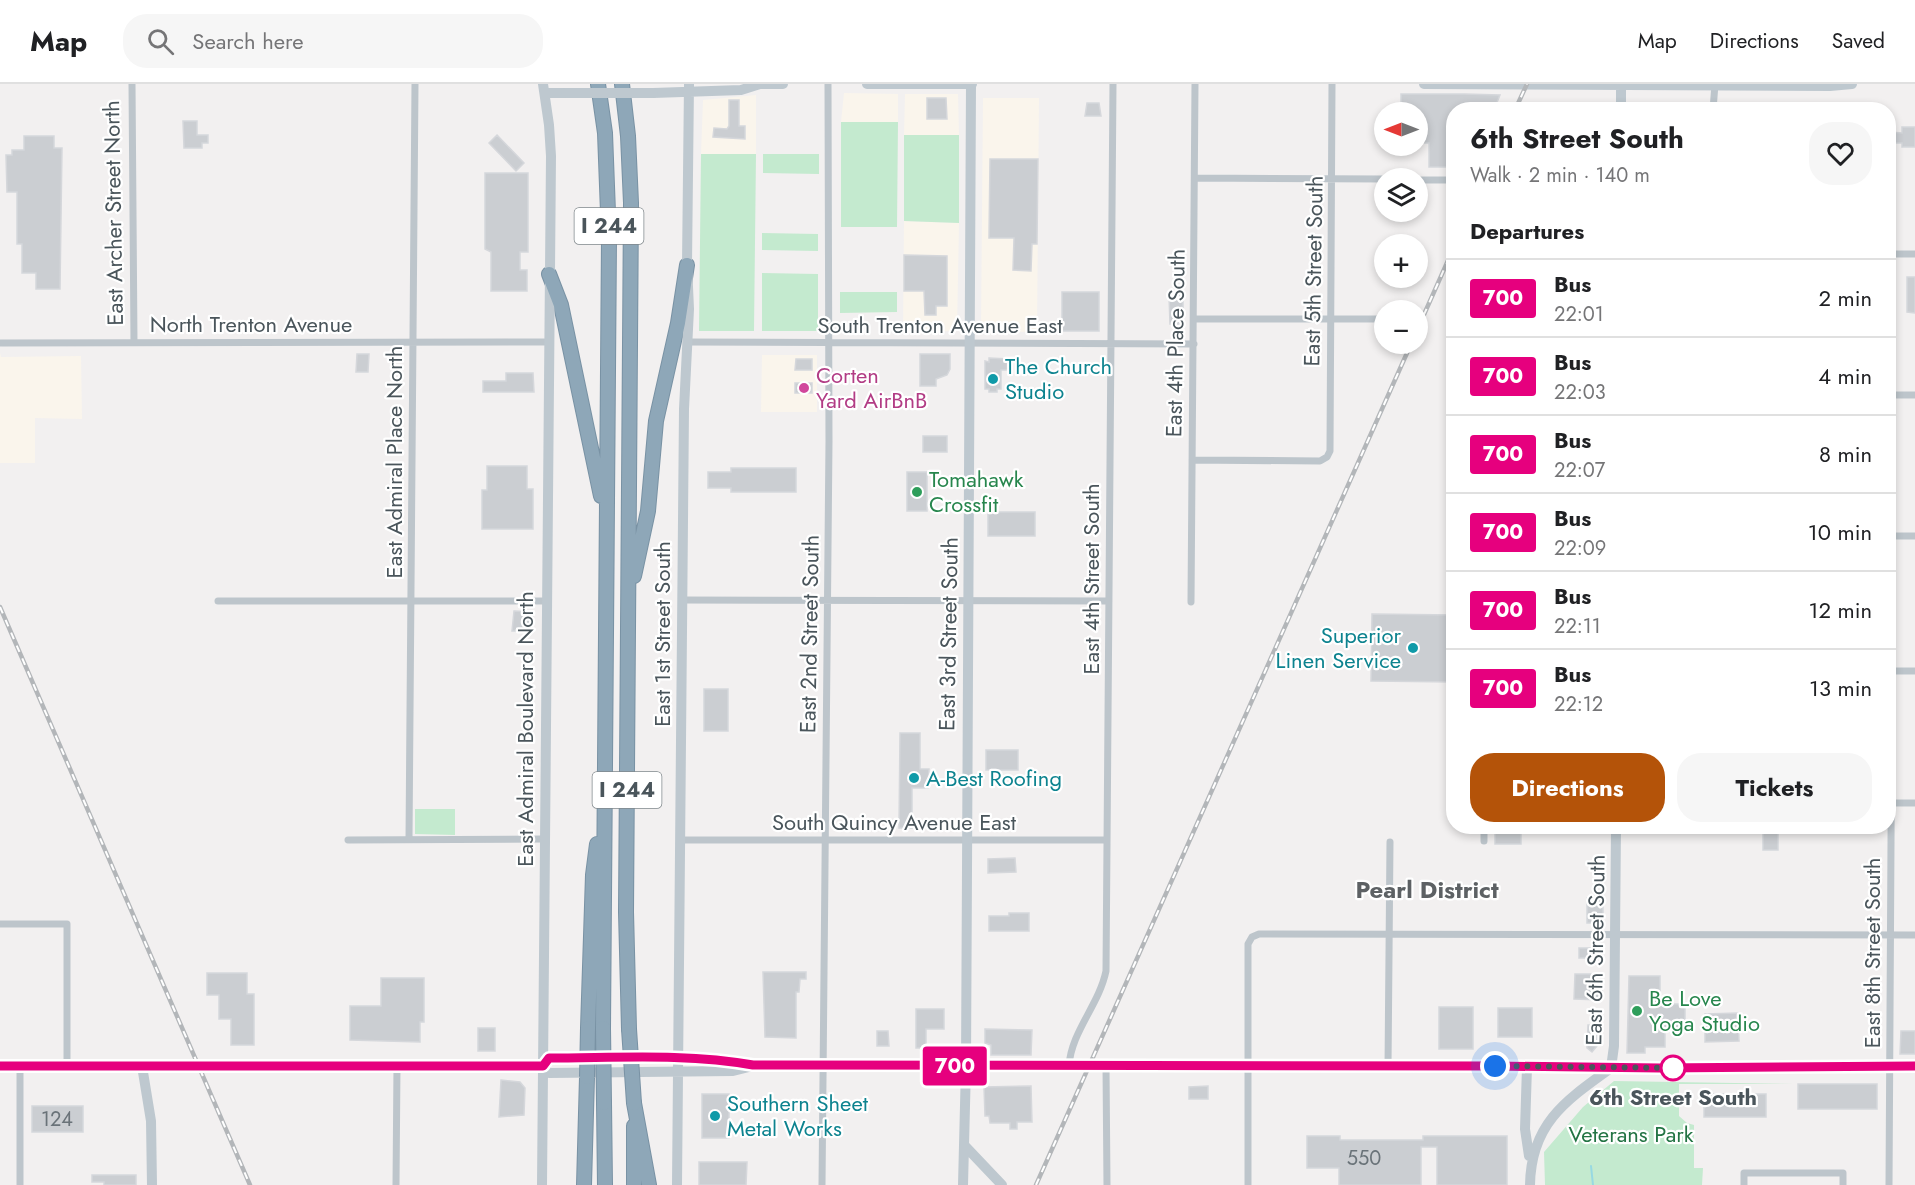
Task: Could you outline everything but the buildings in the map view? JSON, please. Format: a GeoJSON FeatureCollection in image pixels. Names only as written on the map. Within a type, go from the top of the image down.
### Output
{"type":"FeatureCollection","features":[{"type":"Feature","properties":{"kind":"highway","name":"I 244"},"geometry":{"type":"LineString","coordinates":[[584,1185],[593,875],[604,790],[608,185],[605,133],[598,84]]}},
{"type":"Feature","properties":{"kind":"highway","name":"I 244"},"geometry":{"type":"LineString","coordinates":[[622,84],[628,136],[631,203],[626,912],[629,1029],[634,1103],[634,1185]]}},
{"type":"Feature","properties":{"kind":"highway"},"geometry":{"type":"LineString","coordinates":[[628,604],[648,511],[656,421],[678,323],[687,265]]}},
{"type":"Feature","properties":{"kind":"highway"},"geometry":{"type":"LineString","coordinates":[[549,274],[561,305],[606,520]]}},
{"type":"Feature","properties":{"kind":"highway"},"geometry":{"type":"LineString","coordinates":[[604,790],[605,1185]]}},
{"type":"Feature","properties":{"kind":"highway"},"geometry":{"type":"LineString","coordinates":[[634,1103],[650,1185]]}},
{"type":"Feature","properties":{"kind":"main road"},"geometry":{"type":"LineString","coordinates":[[544,88],[566,93],[653,93],[689,88],[741,90],[760,84],[783,84]]}},
{"type":"Feature","properties":{"kind":"main road"},"geometry":{"type":"LineString","coordinates":[[867,84],[972,84]]}},
{"type":"Feature","properties":{"kind":"main road","name":"East 3rd Street South"},"geometry":{"type":"LineString","coordinates":[[963,1185],[966,1066],[965,840],[972,84]]}},
{"type":"Feature","properties":{"kind":"main road"},"geometry":{"type":"LineString","coordinates":[[1424,84],[1621,86],[1830,86],[1852,84]]}},
{"type":"Feature","properties":{"kind":"main road"},"geometry":{"type":"LineString","coordinates":[[1621,86],[1621,102]]}},
{"type":"Feature","properties":{"kind":"main road","name":"East Admiral Boulevard North"},"geometry":{"type":"LineString","coordinates":[[542,1185],[545,601],[551,156],[544,88]]}},
{"type":"Feature","properties":{"kind":"main road","name":"East 1st Street South"},"geometry":{"type":"LineString","coordinates":[[677,1185],[684,409],[689,309],[687,265],[689,88]]}},
{"type":"Feature","properties":{"kind":"main road","name":"East 6th Street South"},"geometry":{"type":"LineString","coordinates":[[1530,1185],[1530,1163],[1539,1136],[1554,1115],[1611,1068],[1614,1046],[1616,834]]}},
{"type":"Feature","properties":{"kind":"main road"},"geometry":{"type":"LineString","coordinates":[[543,1066],[549,1058],[678,1059],[753,1065],[1611,1068],[1915,1066]]}},
{"type":"Feature","properties":{"kind":"main road"},"geometry":{"type":"LineString","coordinates":[[213,1065],[543,1066],[549,1073],[678,1073],[733,1071],[753,1065]]}},
{"type":"Feature","properties":{"kind":"main road"},"geometry":{"type":"LineString","coordinates":[[0,1066],[174,1066]]}},
{"type":"Feature","properties":{"kind":"main road"},"geometry":{"type":"LineString","coordinates":[[142,1066],[151,1121],[152,1185]]}},
{"type":"Feature","properties":{"kind":"main road"},"geometry":{"type":"LineString","coordinates":[[1527,1067],[1525,1129],[1530,1163]]}},
{"type":"Feature","properties":{"kind":"main road"},"geometry":{"type":"LineString","coordinates":[[965,1146],[1002,1185]]}},
{"type":"Feature","properties":{"kind":"street","name":"East Archer Street North"},"geometry":{"type":"LineString","coordinates":[[132,84],[134,342]]}},
{"type":"Feature","properties":{"kind":"street","name":"East Admiral Place North"},"geometry":{"type":"LineString","coordinates":[[410,839],[415,84]]}},
{"type":"Feature","properties":{"kind":"street","name":"East 2nd Street South"},"geometry":{"type":"LineString","coordinates":[[822,1185],[829,343],[828,84]]}},
{"type":"Feature","properties":{"kind":"street","name":"East 4th Street South"},"geometry":{"type":"LineString","coordinates":[[1069,1066],[1070,1052],[1103,986],[1106,971],[1113,84]]}},
{"type":"Feature","properties":{"kind":"street","name":"East 4th Place South"},"geometry":{"type":"LineString","coordinates":[[1191,602],[1195,84]]}},
{"type":"Feature","properties":{"kind":"street","name":"East 5th Street South"},"geometry":{"type":"LineString","coordinates":[[1192,460],[1320,461],[1330,452],[1332,84]]}},
{"type":"Feature","properties":{"kind":"street"},"geometry":{"type":"LineString","coordinates":[[1714,102],[1715,85]]}},
{"type":"Feature","properties":{"kind":"street"},"geometry":{"type":"LineString","coordinates":[[1195,178],[1374,179]]}},
{"type":"Feature","properties":{"kind":"street"},"geometry":{"type":"LineString","coordinates":[[1428,180],[1446,180]]}},
{"type":"Feature","properties":{"kind":"street"},"geometry":{"type":"LineString","coordinates":[[1896,254],[1915,254]]}},
{"type":"Feature","properties":{"kind":"street"},"geometry":{"type":"LineString","coordinates":[[1194,319],[1374,319]]}},
{"type":"Feature","properties":{"kind":"street","name":"North Trenton Avenue"},"geometry":{"type":"LineString","coordinates":[[0,343],[548,342]]}},
{"type":"Feature","properties":{"kind":"street","name":"South Trenton Avenue East"},"geometry":{"type":"LineString","coordinates":[[687,342],[1194,344]]}},
{"type":"Feature","properties":{"kind":"street"},"geometry":{"type":"LineString","coordinates":[[1896,395],[1915,395]]}},
{"type":"Feature","properties":{"kind":"street"},"geometry":{"type":"LineString","coordinates":[[1896,536],[1915,536]]}},
{"type":"Feature","properties":{"kind":"street"},"geometry":{"type":"LineString","coordinates":[[682,600],[1109,601]]}},
{"type":"Feature","properties":{"kind":"street"},"geometry":{"type":"LineString","coordinates":[[218,601],[545,601]]}},
{"type":"Feature","properties":{"kind":"street"},"geometry":{"type":"LineString","coordinates":[[1896,671],[1915,671]]}},
{"type":"Feature","properties":{"kind":"street"},"geometry":{"type":"LineString","coordinates":[[1896,803],[1915,803]]}},
{"type":"Feature","properties":{"kind":"street"},"geometry":{"type":"LineString","coordinates":[[1484,834],[1484,841]]}},
{"type":"Feature","properties":{"kind":"street","name":"East 8th Street South"},"geometry":{"type":"LineString","coordinates":[[1889,1185],[1890,834]]}},
{"type":"Feature","properties":{"kind":"street"},"geometry":{"type":"LineString","coordinates":[[348,840],[544,839]]}},
{"type":"Feature","properties":{"kind":"street","name":"South Quincy Avenue East"},"geometry":{"type":"LineString","coordinates":[[680,840],[1107,840]]}},
{"type":"Feature","properties":{"kind":"street"},"geometry":{"type":"LineString","coordinates":[[1388,1067],[1390,842]]}},
{"type":"Feature","properties":{"kind":"street"},"geometry":{"type":"LineString","coordinates":[[0,924],[67,924],[68,1066]]}},
{"type":"Feature","properties":{"kind":"street"},"geometry":{"type":"LineString","coordinates":[[1248,1185],[1248,944],[1252,937],[1259,934],[1915,935]]}},
{"type":"Feature","properties":{"kind":"street"},"geometry":{"type":"LineString","coordinates":[[396,1185],[397,1065]]}},
{"type":"Feature","properties":{"kind":"street"},"geometry":{"type":"LineString","coordinates":[[20,1066],[20,1185]]}},
{"type":"Feature","properties":{"kind":"street"},"geometry":{"type":"LineString","coordinates":[[1106,1066],[1107,1185]]}},
{"type":"Feature","properties":{"kind":"street"},"geometry":{"type":"LineString","coordinates":[[1744,1185],[1744,1173],[1843,1173],[1843,1185]]}},
{"type":"Feature","properties":{"kind":"shaded area"},"geometry":{"type":"Polygon","coordinates":[[[844,93],[898,94],[898,122],[841,122],[844,93]]]}},
{"type":"Feature","properties":{"kind":"shaded area"},"geometry":{"type":"Polygon","coordinates":[[[905,94],[958,94],[959,135],[904,135],[905,94]]]}},
{"type":"Feature","properties":{"kind":"shaded area"},"geometry":{"type":"Polygon","coordinates":[[[756,95],[756,154],[701,154],[703,100],[756,95]]]}},
{"type":"Feature","properties":{"kind":"shaded area"},"geometry":{"type":"Polygon","coordinates":[[[983,98],[1039,98],[1037,332],[981,331],[983,98]]]}},
{"type":"Feature","properties":{"kind":"shaded area"},"geometry":{"type":"Polygon","coordinates":[[[904,221],[959,223],[957,331],[903,332],[904,221]]]}},
{"type":"Feature","properties":{"kind":"shaded area"},"geometry":{"type":"Polygon","coordinates":[[[0,353],[1,357],[81,356],[82,419],[35,418],[35,463],[0,463],[0,353]]]}},
{"type":"Feature","properties":{"kind":"shaded area"},"geometry":{"type":"Polygon","coordinates":[[[762,355],[817,355],[817,412],[761,412],[762,355]]]}},
{"type":"Feature","properties":{"kind":"green space"},"geometry":{"type":"Polygon","coordinates":[[[841,122],[898,122],[897,227],[841,227],[841,122]]]}},
{"type":"Feature","properties":{"kind":"green space"},"geometry":{"type":"Polygon","coordinates":[[[904,135],[959,135],[959,223],[904,221],[904,135]]]}},
{"type":"Feature","properties":{"kind":"green space"},"geometry":{"type":"Polygon","coordinates":[[[701,154],[756,154],[754,331],[699,331],[701,154]]]}},
{"type":"Feature","properties":{"kind":"green space"},"geometry":{"type":"Polygon","coordinates":[[[763,154],[819,154],[819,174],[763,173],[763,154]]]}},
{"type":"Feature","properties":{"kind":"green space"},"geometry":{"type":"Polygon","coordinates":[[[762,233],[818,234],[818,251],[762,250],[762,233]]]}},
{"type":"Feature","properties":{"kind":"green space"},"geometry":{"type":"Polygon","coordinates":[[[762,273],[818,274],[818,331],[762,331],[762,273]]]}},
{"type":"Feature","properties":{"kind":"green space"},"geometry":{"type":"Polygon","coordinates":[[[840,292],[897,292],[897,312],[840,313],[840,292]]]}},
{"type":"Feature","properties":{"kind":"green space"},"geometry":{"type":"Polygon","coordinates":[[[415,809],[455,809],[455,835],[415,834],[415,809]]]}},
{"type":"Feature","properties":{"kind":"green space","name":"Veterans Park"},"geometry":{"type":"Polygon","coordinates":[[[1614,1081],[1794,1084],[1679,1084],[1679,1116],[1687,1123],[1694,1125],[1694,1168],[1703,1168],[1702,1185],[1545,1185],[1544,1152],[1583,1107],[1614,1081]]]}},
{"type":"Feature","properties":{"kind":"waterway"},"geometry":{"type":"LineString","coordinates":[[1591,1166],[1593,1185]]}},
{"type":"Feature","properties":{"kind":"tunnel"},"geometry":{"type":"LineString","coordinates":[[174,1066],[213,1065]]}},
{"type":"Feature","properties":{"kind":"railway"},"geometry":{"type":"LineString","coordinates":[[1519,102],[1527,84]]}},
{"type":"Feature","properties":{"kind":"railway"},"geometry":{"type":"LineString","coordinates":[[1428,306],[1446,265]]}},
{"type":"Feature","properties":{"kind":"railway"},"geometry":{"type":"LineString","coordinates":[[1036,1185],[1407,354]]}},
{"type":"Feature","properties":{"kind":"railway"},"geometry":{"type":"LineString","coordinates":[[0,607],[250,1185]]}},
{"type":"Feature","properties":{"kind":"bus line","name":"700"},"geometry":{"type":"LineString","coordinates":[[0,1066],[543,1066],[549,1058],[659,1057],[753,1065],[1660,1068],[1915,1066]]}},
{"type":"Feature","properties":{"kind":"place","name":"The Church Studio"},"geometry":{"type":"Point","coordinates":[993,379]}},
{"type":"Feature","properties":{"kind":"place","name":"Corten Yard AirBnB"},"geometry":{"type":"Point","coordinates":[804,388]}},
{"type":"Feature","properties":{"kind":"place","name":"Tomahawk Crossfit"},"geometry":{"type":"Point","coordinates":[917,492]}},
{"type":"Feature","properties":{"kind":"place","name":"Superior Linen Service"},"geometry":{"type":"Point","coordinates":[1413,648]}},
{"type":"Feature","properties":{"kind":"place","name":"A-Best Roofing"},"geometry":{"type":"Point","coordinates":[914,778]}},
{"type":"Feature","properties":{"kind":"place","name":"Be Love Yoga Studio"},"geometry":{"type":"Point","coordinates":[1637,1011]}},
{"type":"Feature","properties":{"kind":"place","name":"6th Street South"},"geometry":{"type":"Point","coordinates":[1673,1068]}},
{"type":"Feature","properties":{"kind":"place","name":"Southern Sheet Metal Works"},"geometry":{"type":"Point","coordinates":[715,1116]}},
{"type":"Feature","properties":{"kind":"district","name":"Pearl District"},"geometry":{"type":"Point","coordinates":[1427,890]}},
{"type":"Feature","properties":{"kind":"route"},"geometry":{"type":"LineString","coordinates":[[1495,1066],[1673,1068]]}}]}
